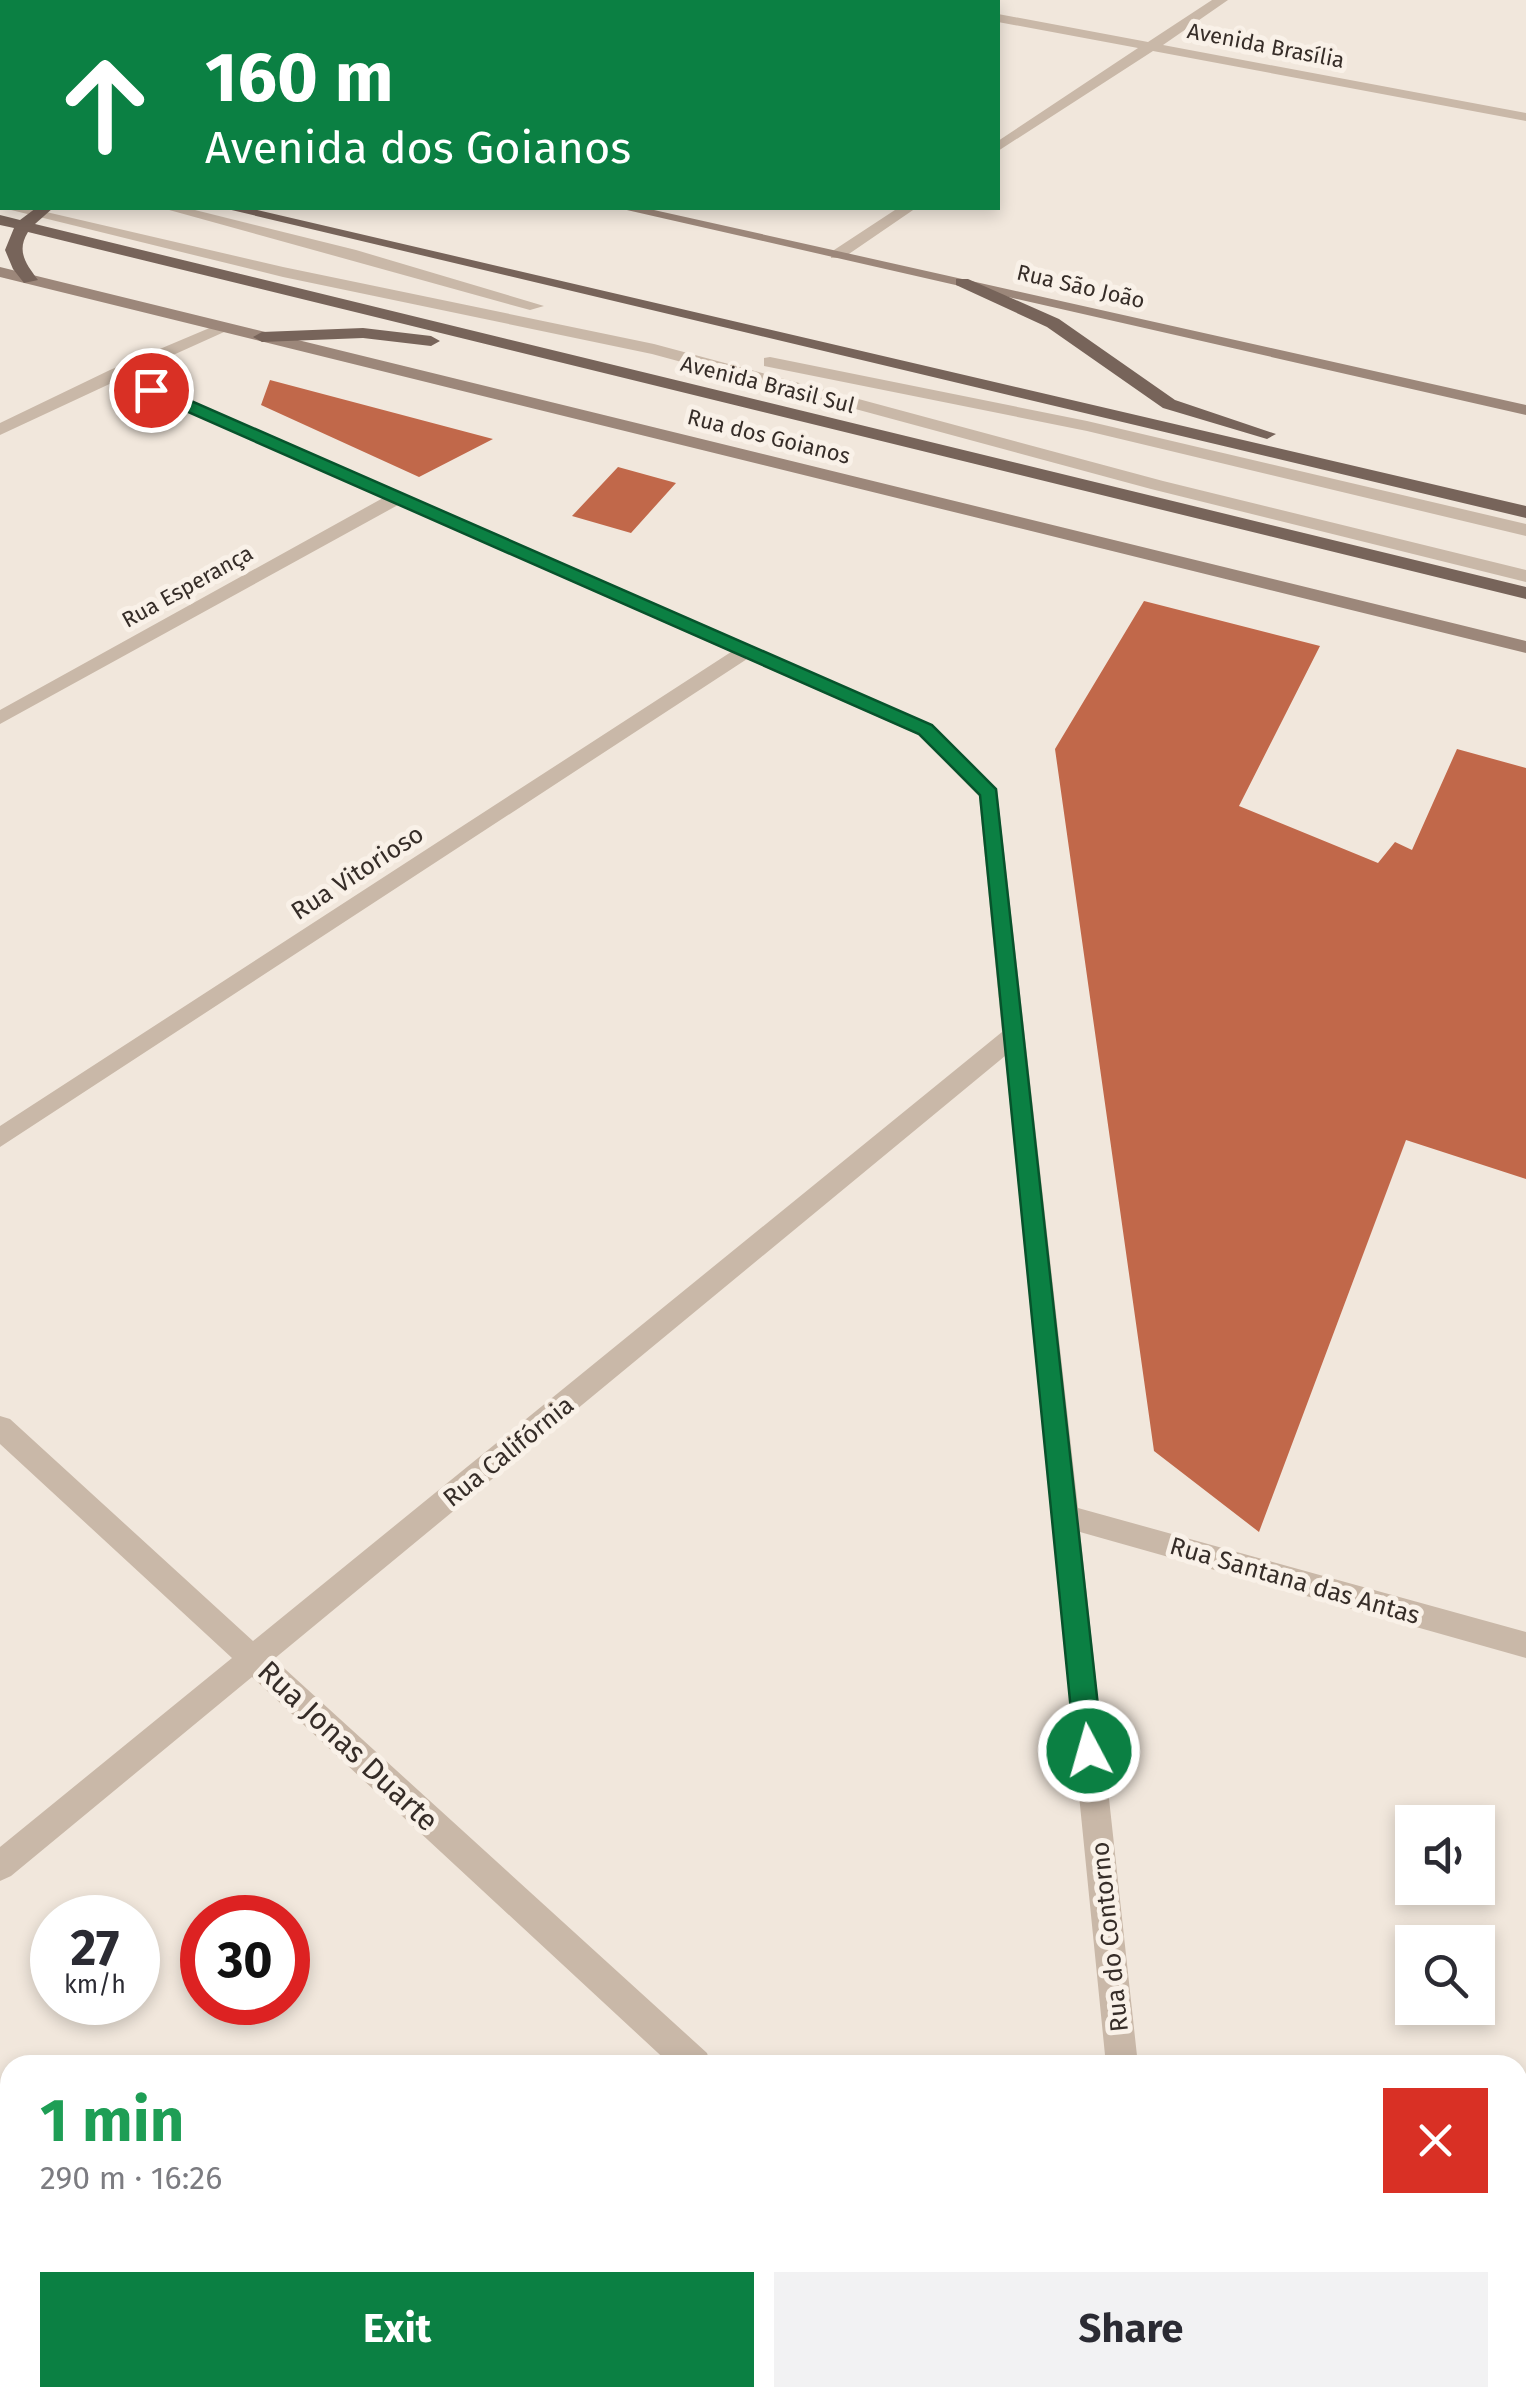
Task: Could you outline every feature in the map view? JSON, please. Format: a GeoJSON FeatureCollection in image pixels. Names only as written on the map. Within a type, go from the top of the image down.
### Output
{"type":"FeatureCollection","features":[{"type":"Feature","properties":{"kind":"main road","name":"Avenida Brasil Sul"},"geometry":{"type":"LineString","coordinates":[[239,210],[1526,512]]}},
{"type":"Feature","properties":{"kind":"main road"},"geometry":{"type":"LineString","coordinates":[[30,280],[12,262],[9,251],[20,226],[40,211]]}},
{"type":"Feature","properties":{"kind":"main road","name":"Avenida Brasil Sul"},"geometry":{"type":"LineString","coordinates":[[0,220],[1526,593]]}},
{"type":"Feature","properties":{"kind":"main road"},"geometry":{"type":"LineString","coordinates":[[962,282],[1044,318],[1144,388],[1186,412],[1314,448],[1408,485]]}},
{"type":"Feature","properties":{"kind":"main road"},"geometry":{"type":"LineString","coordinates":[[262,337],[382,334],[555,371],[644,377]]}},
{"type":"Feature","properties":{"kind":"street"},"geometry":{"type":"LineString","coordinates":[[1000,147],[1221,0]]}},
{"type":"Feature","properties":{"kind":"street","name":"Avenida Brasília"},"geometry":{"type":"LineString","coordinates":[[1000,18],[1526,117]]}},
{"type":"Feature","properties":{"kind":"street"},"geometry":{"type":"LineString","coordinates":[[177,210],[626,330],[1087,426],[1526,530]]}},
{"type":"Feature","properties":{"kind":"street","name":"Rua São João"},"geometry":{"type":"LineString","coordinates":[[635,210],[1526,410]]}},
{"type":"Feature","properties":{"kind":"street"},"geometry":{"type":"LineString","coordinates":[[837,254],[905,210]]}},
{"type":"Feature","properties":{"kind":"street"},"geometry":{"type":"LineString","coordinates":[[40,211],[264,268],[654,349],[1139,481],[1526,576]]}},
{"type":"Feature","properties":{"kind":"street","name":"Rua dos Goianos"},"geometry":{"type":"LineString","coordinates":[[0,272],[1526,648]]}},
{"type":"Feature","properties":{"kind":"street"},"geometry":{"type":"LineString","coordinates":[[0,430],[116,374],[225,328]]}},
{"type":"Feature","properties":{"kind":"street","name":"Rua do Contorno"},"geometry":{"type":"LineString","coordinates":[[116,374],[926,730],[989,794],[1121,2055]]}},
{"type":"Feature","properties":{"kind":"street","name":"Rua Esperança"},"geometry":{"type":"LineString","coordinates":[[0,718],[397,498]]}},
{"type":"Feature","properties":{"kind":"street","name":"Rua Vitorioso"},"geometry":{"type":"LineString","coordinates":[[0,1138],[745,651]]}},
{"type":"Feature","properties":{"kind":"street","name":"Rua Califórnia"},"geometry":{"type":"LineString","coordinates":[[0,1866],[1014,1035]]}},
{"type":"Feature","properties":{"kind":"street","name":"Rua Jonas Duarte"},"geometry":{"type":"LineString","coordinates":[[0,1426],[684,2055]]}},
{"type":"Feature","properties":{"kind":"street","name":"Rua Santana das Antas"},"geometry":{"type":"LineString","coordinates":[[1064,1516],[1526,1645]]}},
{"type":"Feature","properties":{"kind":"building"},"geometry":{"type":"Polygon","coordinates":[[[270,380],[493,439],[419,477],[261,405],[270,380]]]}},
{"type":"Feature","properties":{"kind":"building"},"geometry":{"type":"Polygon","coordinates":[[[618,467],[676,483],[631,533],[572,516],[618,467]]]}},
{"type":"Feature","properties":{"kind":"building"},"geometry":{"type":"Polygon","coordinates":[[[1144,601],[1320,646],[1239,806],[1378,863],[1395,842],[1412,850],[1457,749],[1526,768],[1526,1179],[1406,1140],[1259,1532],[1154,1451],[1055,749],[1144,601]]]}},
{"type":"Feature","properties":{"kind":"route"},"geometry":{"type":"LineString","coordinates":[[151,390],[926,730],[989,794],[1089,1751]]}}]}
